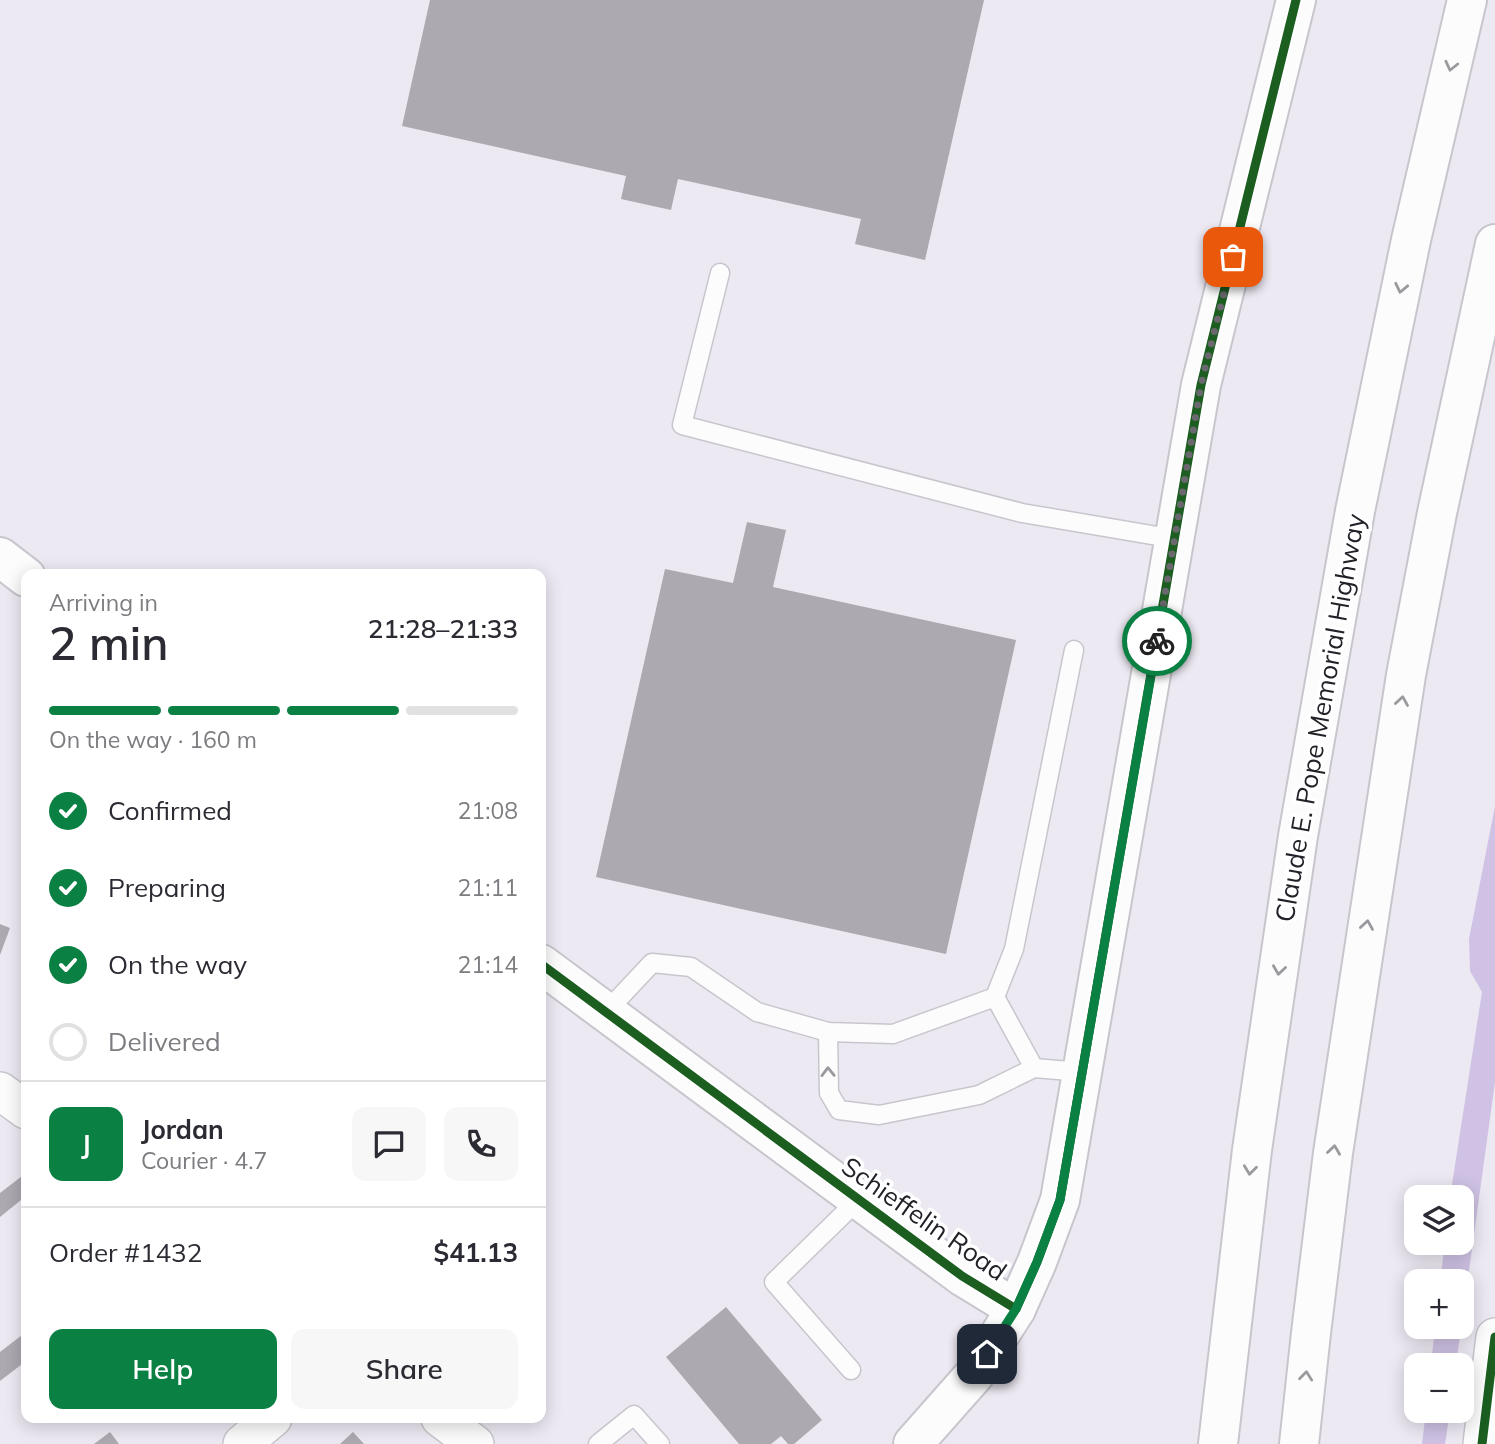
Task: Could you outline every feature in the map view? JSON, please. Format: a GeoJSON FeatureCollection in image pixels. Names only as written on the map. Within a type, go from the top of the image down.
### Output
{"type":"FeatureCollection","features":[{"type":"Feature","properties":{"kind":"main road","name":"Schieffelin Road"},"geometry":{"type":"LineString","coordinates":[[546,968],[962,1276],[1016,1309],[1060,1200],[1201,385],[1296,0]]}},
{"type":"Feature","properties":{"kind":"main road","name":"Claude E. Pope Memorial Highway"},"geometry":{"type":"LineString","coordinates":[[1218,1444],[1252,1150],[1298,836],[1353,524],[1411,240],[1467,0]]}},
{"type":"Feature","properties":{"kind":"main road"},"geometry":{"type":"LineString","coordinates":[[1299,1444],[1333,1153],[1406,675],[1437,513],[1495,244]]}},
{"type":"Feature","properties":{"kind":"main road"},"geometry":{"type":"LineString","coordinates":[[0,557],[21,573]]}},
{"type":"Feature","properties":{"kind":"main road"},"geometry":{"type":"LineString","coordinates":[[913,1444],[974,1375],[1016,1309]]}},
{"type":"Feature","properties":{"kind":"main road"},"geometry":{"type":"LineString","coordinates":[[1208,1444],[1225,1379]]}},
{"type":"Feature","properties":{"kind":"street"},"geometry":{"type":"LineString","coordinates":[[0,1091],[21,1106]]}},
{"type":"Feature","properties":{"kind":"street"},"geometry":{"type":"LineString","coordinates":[[1482,1444],[1495,1337]]}},
{"type":"Feature","properties":{"kind":"street"},"geometry":{"type":"LineString","coordinates":[[242,1444],[267,1423]]}},
{"type":"Feature","properties":{"kind":"street"},"geometry":{"type":"LineString","coordinates":[[447,1423],[475,1444]]}},
{"type":"Feature","properties":{"kind":"lane"},"geometry":{"type":"LineString","coordinates":[[720,273],[682,425],[1022,513],[1175,539]]}},
{"type":"Feature","properties":{"kind":"lane"},"geometry":{"type":"LineString","coordinates":[[606,1012],[652,963],[691,967],[757,1012],[828,1032],[892,1034],[995,997],[1014,949],[1074,650]]}},
{"type":"Feature","properties":{"kind":"lane"},"geometry":{"type":"LineString","coordinates":[[995,997],[1034,1068]]}},
{"type":"Feature","properties":{"kind":"lane"},"geometry":{"type":"LineString","coordinates":[[828,1032],[829,1093],[839,1110],[879,1115],[979,1095],[1034,1068],[1083,1072]]}},
{"type":"Feature","properties":{"kind":"lane"},"geometry":{"type":"LineString","coordinates":[[851,1370],[774,1282],[859,1199]]}},
{"type":"Feature","properties":{"kind":"lane"},"geometry":{"type":"LineString","coordinates":[[598,1444],[634,1415],[660,1444]]}},
{"type":"Feature","properties":{"kind":"shaded area"},"geometry":{"type":"Polygon","coordinates":[[[1495,806],[1495,1082],[1474,1234],[1474,1185],[1452,1185],[1482,992],[1470,971],[1469,939],[1495,806]]]}},
{"type":"Feature","properties":{"kind":"shaded area"},"geometry":{"type":"Polygon","coordinates":[[[1443,1255],[1471,1255],[1469,1269],[1442,1269],[1443,1255]]]}},
{"type":"Feature","properties":{"kind":"shaded area"},"geometry":{"type":"Polygon","coordinates":[[[1434,1339],[1460,1339],[1458,1353],[1432,1353],[1434,1339]]]}},
{"type":"Feature","properties":{"kind":"shaded area"},"geometry":{"type":"Polygon","coordinates":[[[1425,1423],[1448,1423],[1445,1444],[1422,1444],[1425,1423]]]}},
{"type":"Feature","properties":{"kind":"building"},"geometry":{"type":"Polygon","coordinates":[[[430,0],[984,0],[925,260],[855,244],[861,219],[678,179],[671,210],[621,199],[626,176],[402,126],[430,0]]]}},
{"type":"Feature","properties":{"kind":"building"},"geometry":{"type":"Polygon","coordinates":[[[747,522],[786,530],[773,587],[1016,640],[946,954],[596,877],[665,569],[733,583],[747,522]]]}},
{"type":"Feature","properties":{"kind":"building"},"geometry":{"type":"Polygon","coordinates":[[[0,924],[10,928],[0,955],[0,924]]]}},
{"type":"Feature","properties":{"kind":"building"},"geometry":{"type":"Polygon","coordinates":[[[21,1177],[21,1200],[0,1217],[0,1193],[21,1177]]]}},
{"type":"Feature","properties":{"kind":"building"},"geometry":{"type":"Polygon","coordinates":[[[726,1307],[822,1420],[794,1444],[788,1444],[781,1436],[771,1444],[739,1444],[666,1357],[726,1307]]]}},
{"type":"Feature","properties":{"kind":"building"},"geometry":{"type":"Polygon","coordinates":[[[21,1336],[21,1365],[0,1381],[0,1352],[21,1336]]]}},
{"type":"Feature","properties":{"kind":"building"},"geometry":{"type":"Polygon","coordinates":[[[110,1432],[119,1444],[94,1444],[110,1432]]]}},
{"type":"Feature","properties":{"kind":"building"},"geometry":{"type":"Polygon","coordinates":[[[353,1432],[364,1444],[340,1444],[353,1432]]]}},
{"type":"Feature","properties":{"kind":"cycle path"},"geometry":{"type":"LineString","coordinates":[[546,968],[962,1276],[1016,1309],[1060,1200],[1201,385],[1296,0]]}},
{"type":"Feature","properties":{"kind":"cycle path"},"geometry":{"type":"LineString","coordinates":[[1482,1444],[1495,1337]]}},
{"type":"Feature","properties":{"kind":"way so far"},"geometry":{"type":"LineString","coordinates":[[1157,641],[1201,385],[1233,257]]}},
{"type":"Feature","properties":{"kind":"route"},"geometry":{"type":"LineString","coordinates":[[987,1354],[1016,1309],[1060,1200],[1157,641]]}}]}
